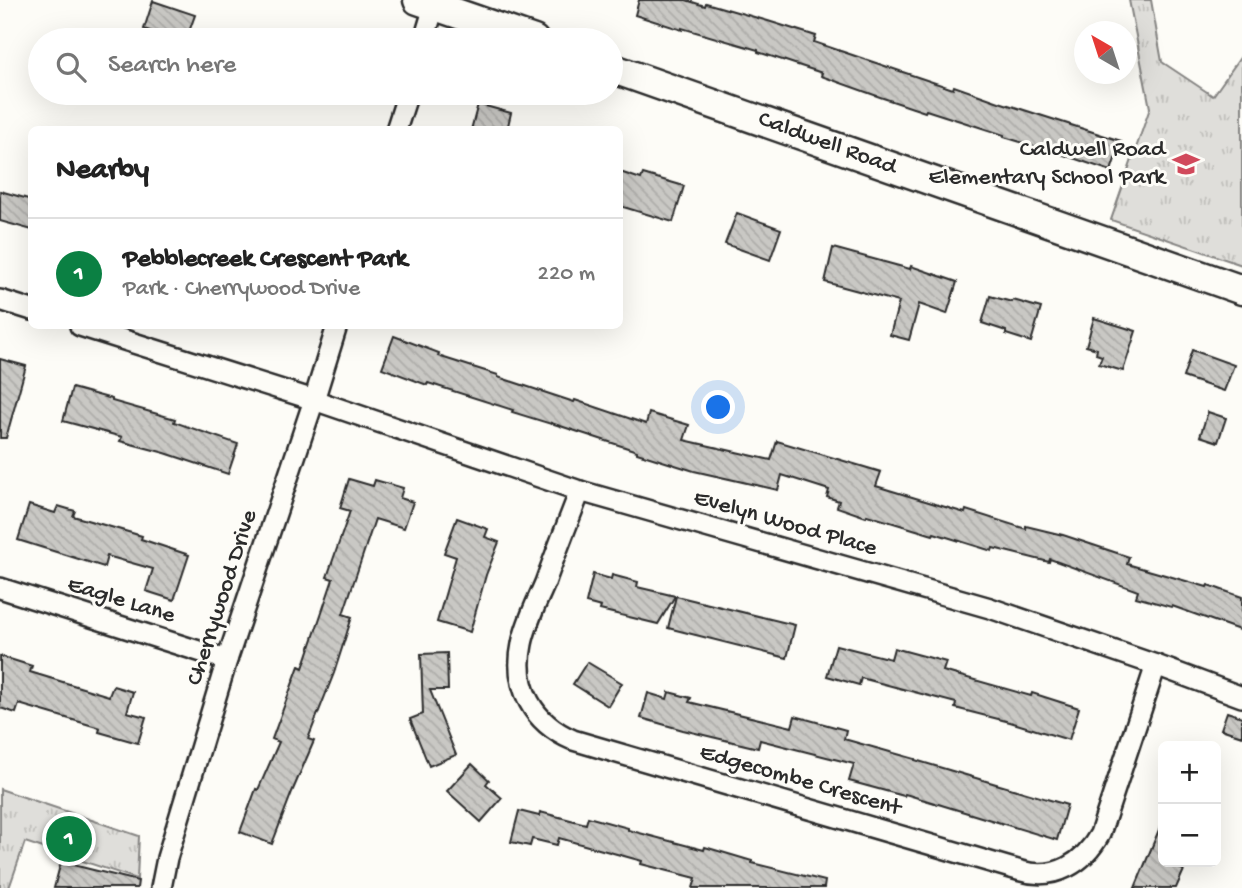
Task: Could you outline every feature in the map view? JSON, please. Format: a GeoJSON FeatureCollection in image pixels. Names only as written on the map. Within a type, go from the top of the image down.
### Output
{"type":"FeatureCollection","features":[{"type":"Feature","properties":{"kind":"street"},"geometry":{"type":"LineString","coordinates":[[426,28],[429,2],[501,28]]}},
{"type":"Feature","properties":{"kind":"street","name":"Caldwell Road"},"geometry":{"type":"LineString","coordinates":[[623,72],[1242,290]]}},
{"type":"Feature","properties":{"kind":"street"},"geometry":{"type":"LineString","coordinates":[[397,126],[404,105]]}},
{"type":"Feature","properties":{"kind":"street"},"geometry":{"type":"LineString","coordinates":[[0,300],[28,309]]}},
{"type":"Feature","properties":{"kind":"street","name":"Evelyn Wood Place"},"geometry":{"type":"LineString","coordinates":[[89,329],[314,400],[580,491],[990,608],[1242,697]]}},
{"type":"Feature","properties":{"kind":"street","name":"Cherrywood Drive"},"geometry":{"type":"LineString","coordinates":[[162,888],[167,858],[227,660],[336,329]]}},
{"type":"Feature","properties":{"kind":"street","name":"Edgecombe Crescent"},"geometry":{"type":"LineString","coordinates":[[580,491],[524,635],[520,666],[528,702],[541,719],[561,735],[586,744],[1028,873],[1042,874],[1070,866],[1082,857],[1100,834],[1156,665]]}},
{"type":"Feature","properties":{"kind":"street","name":"Eagle Lane"},"geometry":{"type":"LineString","coordinates":[[0,588],[227,660]]}},
{"type":"Feature","properties":{"kind":"green space","name":"Caldwell Road Elementary School Park"},"geometry":{"type":"Polygon","coordinates":[[[1129,0],[1151,0],[1162,62],[1213,96],[1242,55],[1242,265],[1111,220],[1150,108],[1137,41],[1137,21],[1133,21],[1129,0]]]}},
{"type":"Feature","properties":{"kind":"green space"},"geometry":{"type":"Polygon","coordinates":[[[0,789],[139,836],[137,879],[25,842],[9,888],[0,888],[0,789]]]}},
{"type":"Feature","properties":{"kind":"building"},"geometry":{"type":"Polygon","coordinates":[[[639,0],[686,0],[705,6],[706,3],[768,21],[816,36],[814,42],[1121,141],[1111,171],[880,97],[758,50],[635,15],[639,0]]]}},
{"type":"Feature","properties":{"kind":"building"},"geometry":{"type":"Polygon","coordinates":[[[153,1],[195,15],[190,28],[144,28],[153,1]]]}},
{"type":"Feature","properties":{"kind":"building"},"geometry":{"type":"Polygon","coordinates":[[[478,105],[511,113],[508,126],[472,126],[478,105]]]}},
{"type":"Feature","properties":{"kind":"building"},"geometry":{"type":"Polygon","coordinates":[[[623,173],[641,179],[643,174],[684,186],[673,222],[623,207],[623,173]]]}},
{"type":"Feature","properties":{"kind":"building"},"geometry":{"type":"Polygon","coordinates":[[[0,191],[28,199],[28,229],[0,221],[0,191]]]}},
{"type":"Feature","properties":{"kind":"building"},"geometry":{"type":"Polygon","coordinates":[[[737,213],[781,229],[770,260],[725,244],[737,213]]]}},
{"type":"Feature","properties":{"kind":"building"},"geometry":{"type":"Polygon","coordinates":[[[833,248],[910,269],[911,266],[957,282],[947,314],[919,304],[909,340],[890,335],[899,302],[825,282],[833,248]]]}},
{"type":"Feature","properties":{"kind":"building"},"geometry":{"type":"Polygon","coordinates":[[[990,296],[1041,308],[1031,342],[982,323],[990,296]]]}},
{"type":"Feature","properties":{"kind":"building"},"geometry":{"type":"Polygon","coordinates":[[[1094,318],[1136,331],[1123,371],[1099,364],[1102,356],[1096,354],[1097,349],[1086,346],[1094,318]]]}},
{"type":"Feature","properties":{"kind":"building"},"geometry":{"type":"Polygon","coordinates":[[[394,336],[439,353],[438,356],[498,377],[646,424],[649,413],[689,425],[684,440],[771,460],[777,441],[881,472],[876,486],[1026,529],[1026,526],[1063,535],[1129,557],[1127,564],[1207,587],[1208,585],[1242,597],[1242,631],[1172,606],[1136,597],[1138,591],[1050,559],[1049,562],[993,548],[992,551],[934,533],[933,535],[867,515],[866,517],[837,507],[839,501],[827,497],[829,490],[782,475],[778,490],[694,471],[512,412],[513,410],[428,383],[427,385],[382,368],[394,336]]]}},
{"type":"Feature","properties":{"kind":"building"},"geometry":{"type":"Polygon","coordinates":[[[1192,350],[1234,365],[1224,391],[1183,377],[1192,350]]]}},
{"type":"Feature","properties":{"kind":"building"},"geometry":{"type":"Polygon","coordinates":[[[0,359],[26,366],[6,438],[0,438],[0,359]]]}},
{"type":"Feature","properties":{"kind":"building"},"geometry":{"type":"Polygon","coordinates":[[[72,388],[175,419],[174,422],[238,444],[228,474],[120,441],[122,437],[63,421],[72,388]]]}},
{"type":"Feature","properties":{"kind":"building"},"geometry":{"type":"Polygon","coordinates":[[[1208,412],[1226,418],[1218,442],[1200,436],[1208,412]]]}},
{"type":"Feature","properties":{"kind":"building"},"geometry":{"type":"Polygon","coordinates":[[[349,479],[373,486],[375,480],[403,488],[400,498],[413,502],[404,528],[375,519],[343,614],[352,617],[308,739],[314,741],[272,844],[240,832],[256,789],[258,790],[279,742],[272,739],[299,666],[303,668],[333,579],[327,577],[350,511],[340,508],[349,479]]]}},
{"type":"Feature","properties":{"kind":"building"},"geometry":{"type":"Polygon","coordinates":[[[29,505],[55,513],[58,506],[75,511],[73,516],[142,536],[141,539],[189,555],[174,600],[146,591],[153,569],[107,556],[104,567],[18,540],[29,505]]]}},
{"type":"Feature","properties":{"kind":"building"},"geometry":{"type":"Polygon","coordinates":[[[457,518],[488,529],[485,537],[499,542],[486,575],[470,632],[437,622],[456,557],[444,553],[457,518]]]}},
{"type":"Feature","properties":{"kind":"building"},"geometry":{"type":"Polygon","coordinates":[[[593,574],[611,579],[612,575],[638,582],[637,587],[675,596],[658,624],[600,610],[601,607],[586,603],[593,574]]]}},
{"type":"Feature","properties":{"kind":"building"},"geometry":{"type":"Polygon","coordinates":[[[676,596],[795,625],[787,658],[668,628],[676,596]]]}},
{"type":"Feature","properties":{"kind":"building"},"geometry":{"type":"Polygon","coordinates":[[[836,645],[891,659],[894,648],[946,662],[943,671],[1031,696],[1032,693],[1079,708],[1069,740],[955,708],[956,703],[861,678],[859,685],[827,676],[836,645]]]}},
{"type":"Feature","properties":{"kind":"building"},"geometry":{"type":"Polygon","coordinates":[[[447,653],[448,690],[430,690],[456,755],[429,766],[410,719],[423,714],[421,654],[447,653]]]}},
{"type":"Feature","properties":{"kind":"building"},"geometry":{"type":"Polygon","coordinates":[[[0,656],[32,666],[30,672],[109,696],[113,686],[133,692],[127,712],[146,717],[138,743],[99,732],[100,728],[19,704],[16,713],[0,708],[0,656]]]}},
{"type":"Feature","properties":{"kind":"building"},"geometry":{"type":"Polygon","coordinates":[[[587,662],[622,683],[608,706],[573,684],[587,662]]]}},
{"type":"Feature","properties":{"kind":"building"},"geometry":{"type":"Polygon","coordinates":[[[669,692],[691,698],[689,702],[792,727],[795,716],[846,730],[844,739],[1067,805],[1057,840],[905,794],[904,796],[849,781],[854,764],[760,740],[758,748],[641,718],[648,693],[667,699],[669,692]]]}},
{"type":"Feature","properties":{"kind":"building"},"geometry":{"type":"Polygon","coordinates":[[[1227,712],[1242,717],[1242,736],[1221,729],[1227,712]]]}},
{"type":"Feature","properties":{"kind":"building"},"geometry":{"type":"Polygon","coordinates":[[[472,764],[489,780],[486,784],[502,798],[481,822],[447,791],[472,764]]]}},
{"type":"Feature","properties":{"kind":"building"},"geometry":{"type":"Polygon","coordinates":[[[519,811],[539,816],[540,812],[586,824],[588,817],[628,830],[704,850],[705,847],[752,863],[825,881],[824,888],[693,888],[696,878],[559,838],[557,845],[532,839],[530,846],[511,842],[519,811]]]}},
{"type":"Feature","properties":{"kind":"building"},"geometry":{"type":"Polygon","coordinates":[[[1158,832],[1158,867],[1184,870],[1176,888],[1135,888],[1158,832]]]}},
{"type":"Feature","properties":{"kind":"building"},"geometry":{"type":"Polygon","coordinates":[[[61,862],[138,881],[137,888],[54,888],[61,862]]]}},
{"type":"Feature","properties":{"kind":"place","name":"Caldwell Road Elementary School Park"},"geometry":{"type":"Point","coordinates":[1186,164]}},
{"type":"Feature","properties":{"kind":"place","name":"Pebblecreek Crescent Park"},"geometry":{"type":"Point","coordinates":[69,839]}}]}
